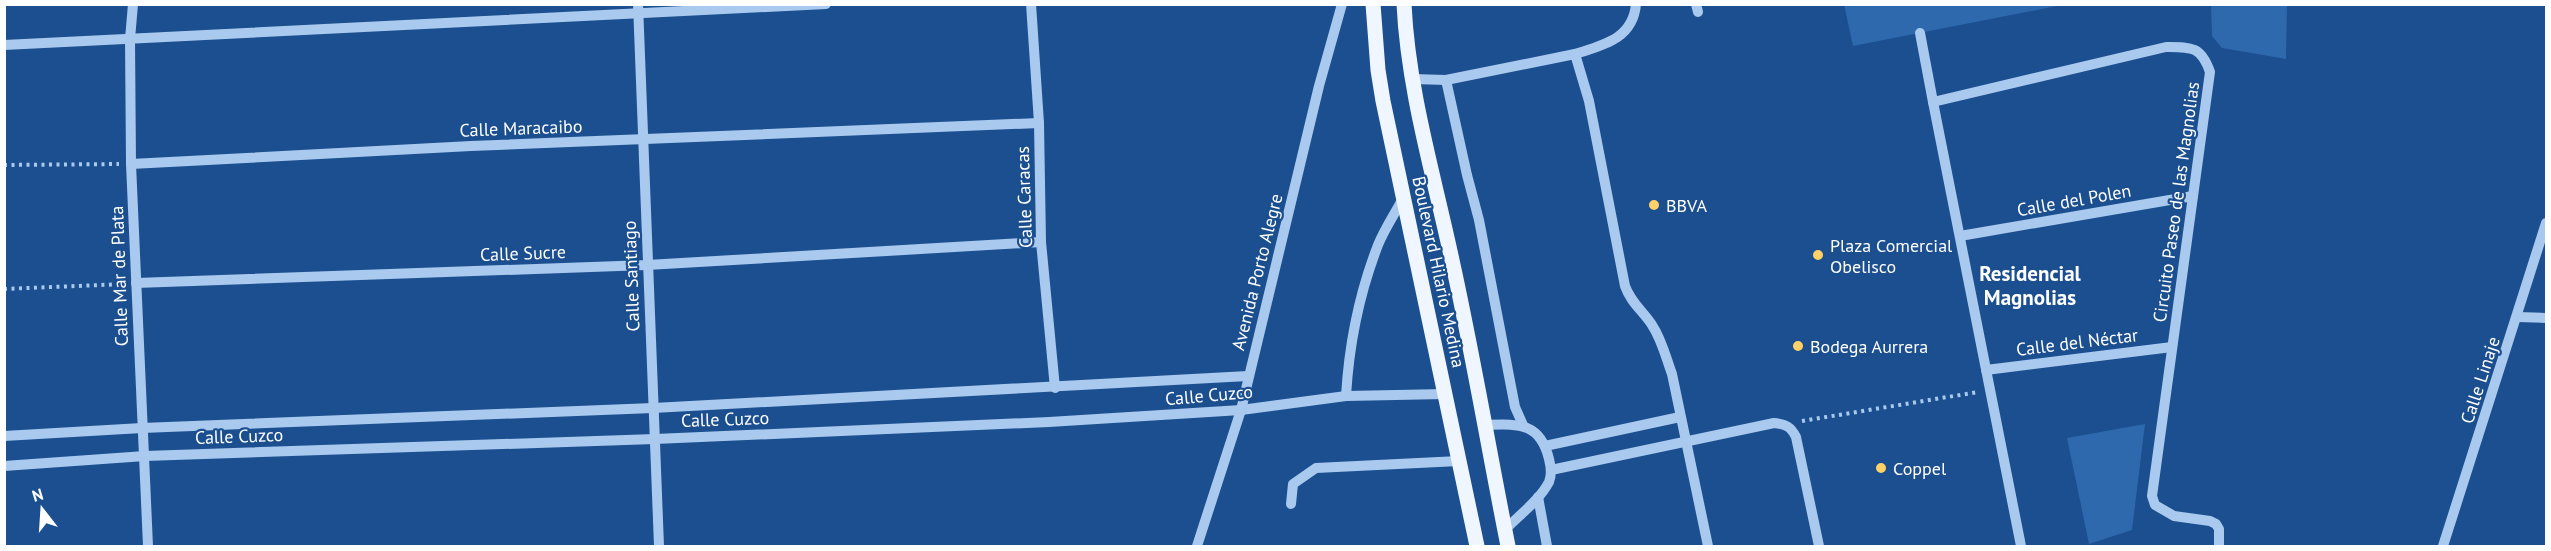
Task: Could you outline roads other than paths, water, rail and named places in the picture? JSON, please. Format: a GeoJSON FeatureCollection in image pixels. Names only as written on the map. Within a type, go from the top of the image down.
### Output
{"type":"FeatureCollection","features":[{"type":"Feature","properties":{"kind":"main road","name":"Boulevard Hilario Medina"},"geometry":{"type":"LineString","coordinates":[[1372,4],[1378,70],[1402,200],[1478,546]]}},
{"type":"Feature","properties":{"kind":"main road","name":"Boulevard Hilario Medina"},"geometry":{"type":"LineString","coordinates":[[1404,4],[1413,79],[1458,286],[1508,546]]}},
{"type":"Feature","properties":{"kind":"street","name":"Calle Mar de Plata"},"geometry":{"type":"LineString","coordinates":[[133,4],[130,39],[131,164],[148,546]]}},
{"type":"Feature","properties":{"kind":"street"},"geometry":{"type":"LineString","coordinates":[[4,45],[638,9],[826,4]]}},
{"type":"Feature","properties":{"kind":"street","name":"Calle Caracas"},"geometry":{"type":"LineString","coordinates":[[1031,4],[1039,123],[1041,242],[1055,388]]}},
{"type":"Feature","properties":{"kind":"street","name":"Avenida Porto Alegre"},"geometry":{"type":"LineString","coordinates":[[1197,546],[1241,410],[1319,86],[1342,4]]}},
{"type":"Feature","properties":{"kind":"street"},"geometry":{"type":"LineString","coordinates":[[1413,79],[1446,80],[1575,54],[1623,35],[1631,23],[1636,4]]}},
{"type":"Feature","properties":{"kind":"street","name":"Calle Santiago"},"geometry":{"type":"LineString","coordinates":[[638,9],[659,546]]}},
{"type":"Feature","properties":{"kind":"street"},"geometry":{"type":"LineString","coordinates":[[1920,33],[2021,546]]}},
{"type":"Feature","properties":{"kind":"street","name":"Circuito Paseo de las Magnolias"},"geometry":{"type":"LineString","coordinates":[[1933,102],[2166,47],[2189,47],[2200,52],[2205,59],[2210,72],[2152,496],[2155,505],[2174,516],[2210,520],[2216,524],[2219,529],[2219,546]]}},
{"type":"Feature","properties":{"kind":"street"},"geometry":{"type":"LineString","coordinates":[[1575,54],[1589,101],[1625,286],[1631,301],[1652,325],[1663,347],[1671,374],[1708,546]]}},
{"type":"Feature","properties":{"kind":"street"},"geometry":{"type":"LineString","coordinates":[[1446,80],[1462,156],[1479,220],[1515,407],[1523,425]]}},
{"type":"Feature","properties":{"kind":"street","name":"Calle Maracaibo"},"geometry":{"type":"LineString","coordinates":[[131,164],[1039,123]]}},
{"type":"Feature","properties":{"kind":"street","name":"Calle del Polen"},"geometry":{"type":"LineString","coordinates":[[1960,236],[2193,196]]}},
{"type":"Feature","properties":{"kind":"street"},"geometry":{"type":"LineString","coordinates":[[1346,396],[1353,332],[1364,287],[1379,244],[1402,200]]}},
{"type":"Feature","properties":{"kind":"street","name":"Calle Linaje"},"geometry":{"type":"LineString","coordinates":[[2443,546],[2547,223]]}},
{"type":"Feature","properties":{"kind":"street","name":"Calle Sucre"},"geometry":{"type":"LineString","coordinates":[[136,283],[647,265],[1041,242]]}},
{"type":"Feature","properties":{"kind":"street"},"geometry":{"type":"LineString","coordinates":[[2517,318],[2547,318]]}},
{"type":"Feature","properties":{"kind":"street","name":"Calle del Néctar"},"geometry":{"type":"LineString","coordinates":[[1986,370],[2172,347]]}},
{"type":"Feature","properties":{"kind":"street","name":"Calle Cuzco"},"geometry":{"type":"LineString","coordinates":[[4,436],[142,428],[653,408],[1248,376]]}},
{"type":"Feature","properties":{"kind":"street","name":"Calle Cuzco"},"geometry":{"type":"LineString","coordinates":[[4,466],[145,456],[655,439],[1049,422],[1241,410],[1346,396],[1445,394]]}},
{"type":"Feature","properties":{"kind":"street"},"geometry":{"type":"LineString","coordinates":[[1545,446],[1680,417]]}},
{"type":"Feature","properties":{"kind":"street"},"geometry":{"type":"LineString","coordinates":[[1484,424],[1523,425],[1538,435],[1545,446],[1551,470],[1550,480],[1538,497],[1505,530]]}},
{"type":"Feature","properties":{"kind":"street"},"geometry":{"type":"LineString","coordinates":[[1551,470],[1685,441],[1783,424],[1791,428],[1796,437],[1819,546]]}},
{"type":"Feature","properties":{"kind":"street"},"geometry":{"type":"LineString","coordinates":[[1291,504],[1293,484],[1316,468],[1459,461]]}},
{"type":"Feature","properties":{"kind":"street"},"geometry":{"type":"LineString","coordinates":[[1538,497],[1547,546]]}},
{"type":"Feature","properties":{"kind":"place","name":"BBVA"},"geometry":{"type":"Point","coordinates":[1654,205]}},
{"type":"Feature","properties":{"kind":"place","name":"Plaza Comercial Obelisco"},"geometry":{"type":"Point","coordinates":[1818,255]}},
{"type":"Feature","properties":{"kind":"place","name":"Bodega Aurrera"},"geometry":{"type":"Point","coordinates":[1798,346]}},
{"type":"Feature","properties":{"kind":"place","name":"Coppel"},"geometry":{"type":"Point","coordinates":[1881,468]}},
{"type":"Feature","properties":{"kind":"district","name":"Residencial Magnolias"},"geometry":{"type":"Point","coordinates":[2030,285]}}]}
